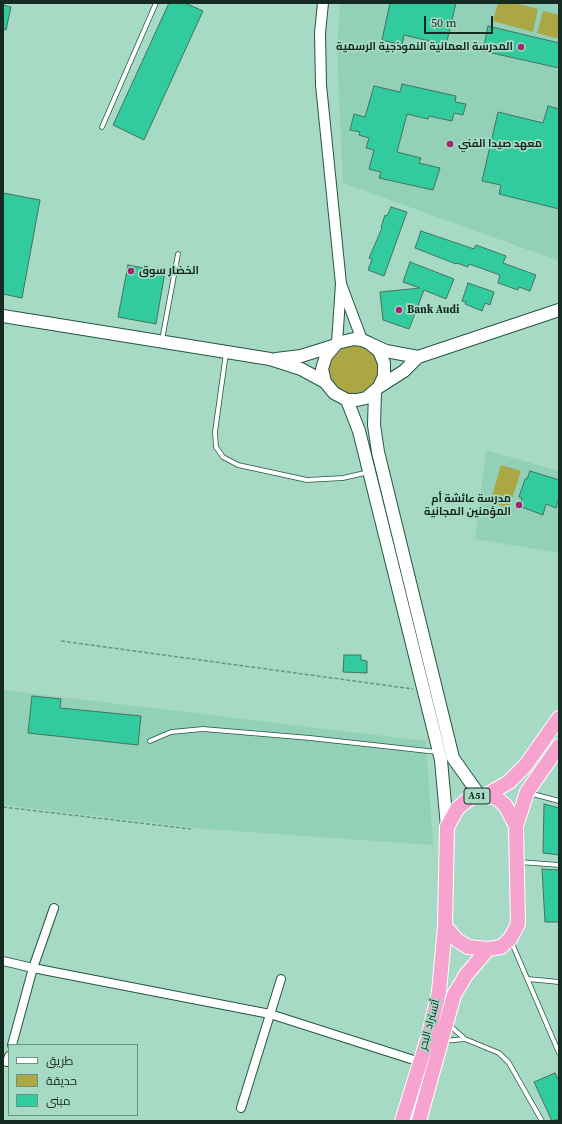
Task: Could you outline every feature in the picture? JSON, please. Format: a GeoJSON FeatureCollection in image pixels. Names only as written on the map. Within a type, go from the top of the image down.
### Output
{"type":"FeatureCollection","features":[{"type":"Feature","properties":{"kind":"highway","name":"A51"},"geometry":{"type":"LineString","coordinates":[[445,926],[447,827],[456,809],[466,801],[483,796],[508,782],[525,766],[559,718]]}},
{"type":"Feature","properties":{"kind":"highway","name":"A51"},"geometry":{"type":"LineString","coordinates":[[510,939],[518,924],[516,826],[527,792],[559,746]]}},
{"type":"Feature","properties":{"kind":"highway","name":"A51"},"geometry":{"type":"LineString","coordinates":[[483,796],[495,797],[505,805],[516,826]]}},
{"type":"Feature","properties":{"kind":"highway"},"geometry":{"type":"LineString","coordinates":[[445,926],[457,940],[468,947],[488,949],[501,947],[510,939]]}},
{"type":"Feature","properties":{"kind":"highway","name":"أتستراد البحر"},"geometry":{"type":"LineString","coordinates":[[402,1121],[439,992],[445,926]]}},
{"type":"Feature","properties":{"kind":"highway","name":"أتستراد البحر"},"geometry":{"type":"LineString","coordinates":[[418,1121],[454,995],[466,975],[488,949]]}},
{"type":"Feature","properties":{"kind":"main road"},"geometry":{"type":"LineString","coordinates":[[335,344],[326,356],[322,369],[325,382],[334,394],[347,400],[361,399],[404,371],[418,357],[559,310]]}},
{"type":"Feature","properties":{"kind":"main road"},"geometry":{"type":"LineString","coordinates":[[3,316],[270,359],[301,369],[325,382]]}},
{"type":"Feature","properties":{"kind":"main road"},"geometry":{"type":"LineString","coordinates":[[270,359],[301,356],[354,339],[366,341],[386,351],[418,357]]}},
{"type":"Feature","properties":{"kind":"main road"},"geometry":{"type":"LineString","coordinates":[[366,341],[379,351],[384,363],[384,376],[377,390],[374,425],[378,452],[453,758],[483,796]]}},
{"type":"Feature","properties":{"kind":"main road"},"geometry":{"type":"LineString","coordinates":[[347,400],[359,431],[439,752],[445,794],[447,827]]}},
{"type":"Feature","properties":{"kind":"street"},"geometry":{"type":"LineString","coordinates":[[323,3],[320,33],[320,85],[341,284],[335,344]]}},
{"type":"Feature","properties":{"kind":"street"},"geometry":{"type":"LineString","coordinates":[[341,284],[366,341]]}},
{"type":"Feature","properties":{"kind":"street"},"geometry":{"type":"LineString","coordinates":[[12,1044],[33,968],[54,908]]}},
{"type":"Feature","properties":{"kind":"street"},"geometry":{"type":"LineString","coordinates":[[3,961],[270,1014],[420,1062]]}},
{"type":"Feature","properties":{"kind":"street"},"geometry":{"type":"LineString","coordinates":[[241,1108],[281,979]]}},
{"type":"Feature","properties":{"kind":"lane"},"geometry":{"type":"LineString","coordinates":[[102,127],[156,3]]}},
{"type":"Feature","properties":{"kind":"lane"},"geometry":{"type":"LineString","coordinates":[[161,342],[178,254]]}},
{"type":"Feature","properties":{"kind":"lane"},"geometry":{"type":"LineString","coordinates":[[226,352],[215,432],[216,447],[223,457],[238,464],[307,480],[343,478],[369,472]]}},
{"type":"Feature","properties":{"kind":"lane"},"geometry":{"type":"LineString","coordinates":[[150,740],[171,732],[204,729],[310,738],[439,752]]}},
{"type":"Feature","properties":{"kind":"lane"},"geometry":{"type":"LineString","coordinates":[[527,792],[559,801]]}},
{"type":"Feature","properties":{"kind":"lane"},"geometry":{"type":"LineString","coordinates":[[516,862],[559,865]]}},
{"type":"Feature","properties":{"kind":"lane"},"geometry":{"type":"LineString","coordinates":[[510,939],[559,1053]]}},
{"type":"Feature","properties":{"kind":"lane"},"geometry":{"type":"LineString","coordinates":[[528,979],[559,982]]}},
{"type":"Feature","properties":{"kind":"lane"},"geometry":{"type":"LineString","coordinates":[[446,1023],[465,1039],[499,1053],[509,1063],[542,1121]]}},
{"type":"Feature","properties":{"kind":"lane"},"geometry":{"type":"LineString","coordinates":[[441,1042],[465,1039]]}},
{"type":"Feature","properties":{"kind":"path"},"geometry":{"type":"LineString","coordinates":[[61,641],[423,690]]}},
{"type":"Feature","properties":{"kind":"path"},"geometry":{"type":"LineString","coordinates":[[3,807],[191,829]]}},
{"type":"Feature","properties":{"kind":"shaded area","name":"معهد صيدا الفني"},"geometry":{"type":"Polygon","coordinates":[[[340,3],[559,3],[559,261],[343,183],[337,50],[340,3]]]}},
{"type":"Feature","properties":{"kind":"shaded area","name":"مدرسة عائشة أم المؤمنين المجانية"},"geometry":{"type":"Polygon","coordinates":[[[486,450],[559,471],[559,553],[475,539],[486,450]]]}},
{"type":"Feature","properties":{"kind":"shaded area"},"geometry":{"type":"Polygon","coordinates":[[[3,690],[426,741],[433,845],[205,829],[3,805],[3,690]]]}},
{"type":"Feature","properties":{"kind":"green space"},"geometry":{"type":"Polygon","coordinates":[[[498,3],[514,3],[538,9],[533,32],[493,21],[498,3]]]}},
{"type":"Feature","properties":{"kind":"green space"},"geometry":{"type":"Polygon","coordinates":[[[543,11],[559,15],[559,39],[537,33],[543,11]]]}},
{"type":"Feature","properties":{"kind":"green space"},"geometry":{"type":"Polygon","coordinates":[[[353,344],[367,348],[374,355],[378,369],[374,383],[367,390],[353,394],[339,390],[332,383],[328,369],[332,355],[339,348],[353,344]]]}},
{"type":"Feature","properties":{"kind":"green space"},"geometry":{"type":"Polygon","coordinates":[[[501,465],[521,471],[509,508],[490,502],[501,465]]]}},
{"type":"Feature","properties":{"kind":"building"},"geometry":{"type":"Polygon","coordinates":[[[169,3],[185,3],[203,11],[144,140],[113,125],[169,3]]]}},
{"type":"Feature","properties":{"kind":"building"},"geometry":{"type":"Polygon","coordinates":[[[390,3],[456,3],[446,45],[404,35],[402,45],[382,40],[390,3]]]}},
{"type":"Feature","properties":{"kind":"building"},"geometry":{"type":"Polygon","coordinates":[[[3,5],[11,7],[6,30],[3,29],[3,5]]]}},
{"type":"Feature","properties":{"kind":"building","name":"المدرسة العمانية النموذجية الرسمية"},"geometry":{"type":"Polygon","coordinates":[[[488,26],[559,43],[559,68],[483,51],[488,26]]]}},
{"type":"Feature","properties":{"kind":"building"},"geometry":{"type":"Polygon","coordinates":[[[402,84],[456,96],[455,102],[466,104],[463,115],[454,113],[452,121],[429,116],[428,119],[407,114],[397,152],[421,158],[419,163],[440,168],[433,190],[379,178],[381,172],[369,169],[374,150],[366,148],[369,138],[359,135],[360,132],[350,130],[354,114],[365,117],[374,86],[400,92],[402,84]]]}},
{"type":"Feature","properties":{"kind":"building"},"geometry":{"type":"Polygon","coordinates":[[[548,106],[559,109],[559,209],[499,194],[501,185],[482,181],[498,112],[543,123],[548,106]]]}},
{"type":"Feature","properties":{"kind":"building"},"geometry":{"type":"Polygon","coordinates":[[[3,193],[40,200],[22,298],[3,294],[3,193]]]}},
{"type":"Feature","properties":{"kind":"building"},"geometry":{"type":"Polygon","coordinates":[[[391,207],[407,212],[384,276],[368,270],[372,259],[369,258],[382,228],[385,215],[387,216],[391,207]]]}},
{"type":"Feature","properties":{"kind":"building"},"geometry":{"type":"Polygon","coordinates":[[[421,231],[474,249],[476,245],[506,256],[503,263],[536,275],[530,291],[519,287],[518,290],[498,283],[500,275],[469,264],[468,267],[457,263],[456,264],[415,248],[421,231]]]}},
{"type":"Feature","properties":{"kind":"building"},"geometry":{"type":"Polygon","coordinates":[[[410,262],[454,279],[446,299],[424,290],[409,329],[383,320],[380,292],[420,288],[403,282],[410,262]]]}},
{"type":"Feature","properties":{"kind":"building"},"geometry":{"type":"Polygon","coordinates":[[[128,265],[165,272],[156,324],[118,317],[128,265]]]}},
{"type":"Feature","properties":{"kind":"building"},"geometry":{"type":"Polygon","coordinates":[[[468,283],[494,292],[490,305],[485,303],[482,311],[465,304],[466,302],[462,301],[468,283]]]}},
{"type":"Feature","properties":{"kind":"building"},"geometry":{"type":"Polygon","coordinates":[[[530,471],[559,480],[559,498],[556,508],[546,504],[543,515],[519,506],[522,498],[519,497],[525,479],[527,479],[530,471]]]}},
{"type":"Feature","properties":{"kind":"building"},"geometry":{"type":"Polygon","coordinates":[[[344,655],[361,655],[361,660],[367,661],[367,673],[343,672],[344,655]]]}},
{"type":"Feature","properties":{"kind":"building"},"geometry":{"type":"Polygon","coordinates":[[[32,696],[61,699],[60,708],[141,716],[138,745],[28,733],[32,696]]]}},
{"type":"Feature","properties":{"kind":"building"},"geometry":{"type":"Polygon","coordinates":[[[544,804],[559,808],[559,855],[543,853],[544,804]]]}},
{"type":"Feature","properties":{"kind":"building"},"geometry":{"type":"Polygon","coordinates":[[[542,869],[559,870],[559,922],[545,922],[542,869]]]}},
{"type":"Feature","properties":{"kind":"building"},"geometry":{"type":"Polygon","coordinates":[[[555,1073],[559,1081],[559,1119],[552,1121],[534,1082],[555,1073]]]}},
{"type":"Feature","properties":{"kind":"place","name":"المدرسة العمانية النموذجية الرسمية"},"geometry":{"type":"Point","coordinates":[521,47]}},
{"type":"Feature","properties":{"kind":"place","name":"معهد صيدا الفني"},"geometry":{"type":"Point","coordinates":[450,144]}},
{"type":"Feature","properties":{"kind":"place","name":"الخضار سوق"},"geometry":{"type":"Point","coordinates":[131,271]}},
{"type":"Feature","properties":{"kind":"place","name":"Bank Audi"},"geometry":{"type":"Point","coordinates":[399,310]}},
{"type":"Feature","properties":{"kind":"place","name":"مدرسة عائشة أم المؤمنين المجانية"},"geometry":{"type":"Point","coordinates":[519,505]}}]}
